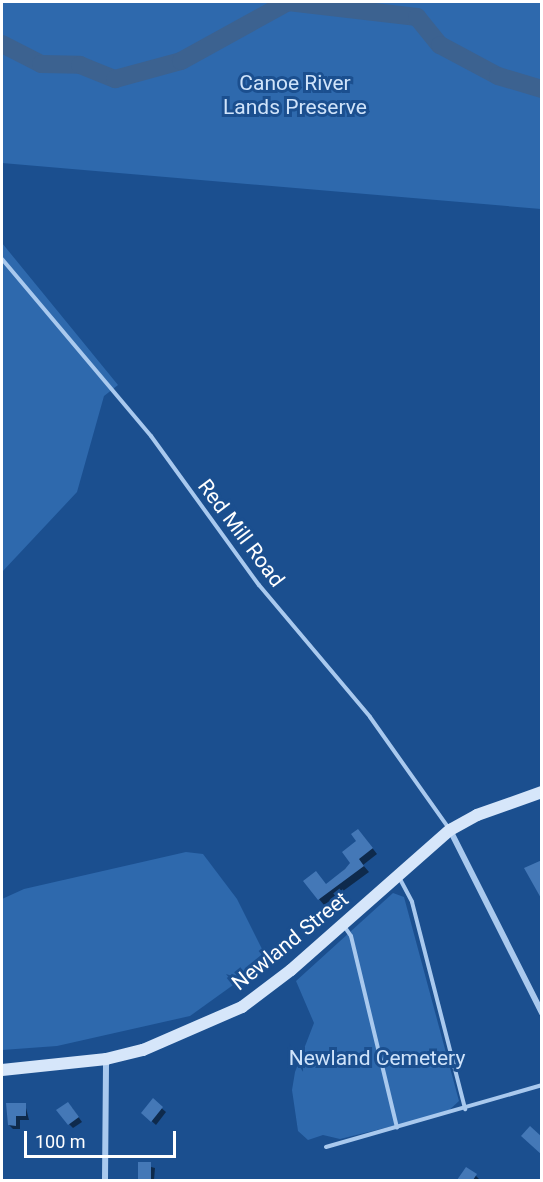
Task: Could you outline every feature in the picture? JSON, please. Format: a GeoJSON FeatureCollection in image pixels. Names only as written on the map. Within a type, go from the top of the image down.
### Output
{"type":"FeatureCollection","features":[{"type":"Feature","properties":{"kind":"street","name":"Newland Street"},"geometry":{"type":"LineString","coordinates":[[2,1071],[106,1059],[164,1042],[242,1006],[344,925],[397,875],[450,830],[477,815],[542,792]]}},
{"type":"Feature","properties":{"kind":"street"},"geometry":{"type":"LineString","coordinates":[[450,830],[542,1013]]}},
{"type":"Feature","properties":{"kind":"street"},"geometry":{"type":"LineString","coordinates":[[105,1180],[106,1059]]}},
{"type":"Feature","properties":{"kind":"lane","name":"Red Mill Road"},"geometry":{"type":"LineString","coordinates":[[2,259],[151,436],[259,585],[370,717],[450,830]]}},
{"type":"Feature","properties":{"kind":"lane"},"geometry":{"type":"LineString","coordinates":[[397,875],[412,902],[465,1108]]}},
{"type":"Feature","properties":{"kind":"lane"},"geometry":{"type":"LineString","coordinates":[[344,925],[351,936],[397,1128]]}},
{"type":"Feature","properties":{"kind":"lane"},"geometry":{"type":"LineString","coordinates":[[326,1148],[542,1085]]}},
{"type":"Feature","properties":{"kind":"green space","name":"Canoe River Lands Preserve"},"geometry":{"type":"Polygon","coordinates":[[[2,2],[541,2],[541,209],[2,163],[2,2]]]}},
{"type":"Feature","properties":{"kind":"green space"},"geometry":{"type":"Polygon","coordinates":[[[2,243],[118,385],[104,396],[77,492],[2,572],[2,243]]]}},
{"type":"Feature","properties":{"kind":"green space"},"geometry":{"type":"Polygon","coordinates":[[[186,852],[203,854],[237,899],[263,951],[254,970],[190,1016],[57,1046],[2,1050],[2,899],[24,889],[186,852]]]}},
{"type":"Feature","properties":{"kind":"green space","name":"Newland Cemetery"},"geometry":{"type":"Polygon","coordinates":[[[393,893],[404,897],[459,1101],[446,1113],[340,1139],[323,1135],[308,1140],[298,1131],[292,1090],[295,1072],[314,1023],[296,981],[393,893]]]}},
{"type":"Feature","properties":{"kind":"building"},"geometry":{"type":"Polygon","coordinates":[[[358,829],[373,848],[359,859],[364,866],[318,900],[303,881],[316,871],[326,884],[345,869],[350,863],[342,852],[356,841],[351,834],[358,829]]]}},
{"type":"Feature","properties":{"kind":"building"},"geometry":{"type":"Polygon","coordinates":[[[542,860],[542,900],[524,868],[542,860]]]}},
{"type":"Feature","properties":{"kind":"building"},"geometry":{"type":"Polygon","coordinates":[[[153,1098],[163,1107],[151,1122],[141,1113],[153,1098]]]}},
{"type":"Feature","properties":{"kind":"building"},"geometry":{"type":"Polygon","coordinates":[[[68,1102],[79,1117],[68,1125],[56,1110],[68,1102]]]}},
{"type":"Feature","properties":{"kind":"building"},"geometry":{"type":"Polygon","coordinates":[[[6,1103],[26,1103],[26,1116],[16,1116],[16,1126],[8,1125],[6,1103]]]}},
{"type":"Feature","properties":{"kind":"building"},"geometry":{"type":"Polygon","coordinates":[[[530,1126],[542,1137],[542,1155],[521,1136],[530,1126]]]}},
{"type":"Feature","properties":{"kind":"building"},"geometry":{"type":"Polygon","coordinates":[[[138,1162],[151,1162],[151,1180],[138,1180],[138,1162]]]}},
{"type":"Feature","properties":{"kind":"building"},"geometry":{"type":"Polygon","coordinates":[[[466,1167],[477,1174],[473,1180],[457,1180],[466,1167]]]}},
{"type":"Feature","properties":{"kind":"waterway"},"geometry":{"type":"LineString","coordinates":[[2,44],[41,64],[80,65],[115,79],[181,61],[288,2],[417,17],[440,45],[498,76],[542,89]]}}]}
